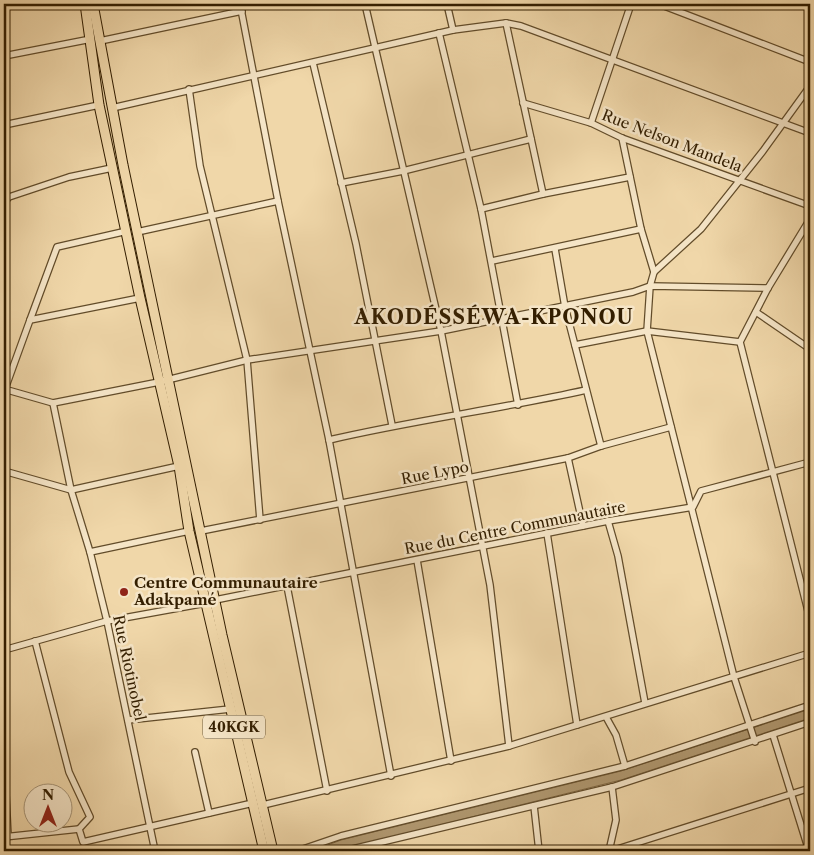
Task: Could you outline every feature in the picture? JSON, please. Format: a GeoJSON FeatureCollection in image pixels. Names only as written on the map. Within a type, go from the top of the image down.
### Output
{"type":"FeatureCollection","features":[{"type":"Feature","properties":{"kind":"main road"},"geometry":{"type":"LineString","coordinates":[[85,4],[112,108],[132,231],[140,298],[179,466],[189,531],[210,602]]}},
{"type":"Feature","properties":{"kind":"main road"},"geometry":{"type":"LineString","coordinates":[[93,4],[99,106],[112,168],[132,231],[169,378],[201,531],[210,602]]}},
{"type":"Feature","properties":{"kind":"main road","name":"40KGK"},"geometry":{"type":"LineString","coordinates":[[210,602],[263,805],[273,851]]}},
{"type":"Feature","properties":{"kind":"main road","name":"40KGK"},"geometry":{"type":"LineString","coordinates":[[218,636],[230,709],[264,851]]}},
{"type":"Feature","properties":{"kind":"street"},"geometry":{"type":"LineString","coordinates":[[240,4],[278,201],[329,440],[391,776]]}},
{"type":"Feature","properties":{"kind":"street"},"geometry":{"type":"LineString","coordinates":[[365,4],[441,331],[490,585],[509,746]]}},
{"type":"Feature","properties":{"kind":"street"},"geometry":{"type":"LineString","coordinates":[[447,4],[453,30]]}},
{"type":"Feature","properties":{"kind":"street"},"geometry":{"type":"LineString","coordinates":[[591,123],[631,4]]}},
{"type":"Feature","properties":{"kind":"street"},"geometry":{"type":"LineString","coordinates":[[659,4],[810,62]]}},
{"type":"Feature","properties":{"kind":"street"},"geometry":{"type":"LineString","coordinates":[[4,56],[242,11]]}},
{"type":"Feature","properties":{"kind":"street"},"geometry":{"type":"LineString","coordinates":[[506,23],[542,194]]}},
{"type":"Feature","properties":{"kind":"street"},"geometry":{"type":"LineString","coordinates":[[112,108],[453,30],[506,23],[521,26],[613,58],[810,133]]}},
{"type":"Feature","properties":{"kind":"street"},"geometry":{"type":"LineString","coordinates":[[439,34],[481,209],[503,318],[518,406]]}},
{"type":"Feature","properties":{"kind":"street"},"geometry":{"type":"LineString","coordinates":[[314,63],[376,340],[392,425]]}},
{"type":"Feature","properties":{"kind":"street"},"geometry":{"type":"LineString","coordinates":[[755,742],[734,677],[647,331],[650,286],[654,272],[701,229],[741,180],[810,86]]}},
{"type":"Feature","properties":{"kind":"street"},"geometry":{"type":"LineString","coordinates":[[189,89],[200,166],[247,360],[260,520]]}},
{"type":"Feature","properties":{"kind":"street","name":"Rue Nelson Mandela"},"geometry":{"type":"LineString","coordinates":[[523,102],[591,123],[622,138],[810,206]]}},
{"type":"Feature","properties":{"kind":"street"},"geometry":{"type":"LineString","coordinates":[[4,125],[99,106]]}},
{"type":"Feature","properties":{"kind":"street"},"geometry":{"type":"LineString","coordinates":[[622,138],[641,229],[654,272]]}},
{"type":"Feature","properties":{"kind":"street"},"geometry":{"type":"LineString","coordinates":[[341,183],[531,139]]}},
{"type":"Feature","properties":{"kind":"street"},"geometry":{"type":"LineString","coordinates":[[4,203],[9,197],[69,177],[112,168]]}},
{"type":"Feature","properties":{"kind":"street"},"geometry":{"type":"LineString","coordinates":[[481,209],[542,194],[630,177]]}},
{"type":"Feature","properties":{"kind":"street"},"geometry":{"type":"LineString","coordinates":[[278,201],[57,247],[4,389],[53,403],[159,382],[247,360],[441,331],[634,292],[650,286],[768,288]]}},
{"type":"Feature","properties":{"kind":"street"},"geometry":{"type":"LineString","coordinates":[[810,219],[768,288],[740,342],[810,619]]}},
{"type":"Feature","properties":{"kind":"street"},"geometry":{"type":"LineString","coordinates":[[492,261],[641,229]]}},
{"type":"Feature","properties":{"kind":"street"},"geometry":{"type":"LineString","coordinates":[[555,249],[565,306],[600,446]]}},
{"type":"Feature","properties":{"kind":"street"},"geometry":{"type":"LineString","coordinates":[[30,320],[140,298]]}},
{"type":"Feature","properties":{"kind":"street"},"geometry":{"type":"LineString","coordinates":[[756,312],[810,349]]}},
{"type":"Feature","properties":{"kind":"street"},"geometry":{"type":"LineString","coordinates":[[575,345],[647,331],[740,342]]}},
{"type":"Feature","properties":{"kind":"street"},"geometry":{"type":"LineString","coordinates":[[329,440],[392,425],[518,406],[586,390]]}},
{"type":"Feature","properties":{"kind":"street","name":"Rue Riotinobel"},"geometry":{"type":"LineString","coordinates":[[53,403],[71,490],[90,552],[106,621],[156,851]]}},
{"type":"Feature","properties":{"kind":"street","name":"Rue Lypo"},"geometry":{"type":"LineString","coordinates":[[201,531],[568,458],[600,446],[671,428]]}},
{"type":"Feature","properties":{"kind":"street"},"geometry":{"type":"LineString","coordinates":[[568,458],[583,526]]}},
{"type":"Feature","properties":{"kind":"street"},"geometry":{"type":"LineString","coordinates":[[692,506],[701,491],[810,462]]}},
{"type":"Feature","properties":{"kind":"street"},"geometry":{"type":"LineString","coordinates":[[4,472],[71,490],[179,466]]}},
{"type":"Feature","properties":{"kind":"street","name":"Rue du Centre Communautaire"},"geometry":{"type":"LineString","coordinates":[[4,650],[106,621],[692,506]]}},
{"type":"Feature","properties":{"kind":"street"},"geometry":{"type":"LineString","coordinates":[[608,521],[620,565],[645,703]]}},
{"type":"Feature","properties":{"kind":"street"},"geometry":{"type":"LineString","coordinates":[[90,552],[189,531]]}},
{"type":"Feature","properties":{"kind":"street"},"geometry":{"type":"LineString","coordinates":[[547,534],[577,725]]}},
{"type":"Feature","properties":{"kind":"street"},"geometry":{"type":"LineString","coordinates":[[417,560],[451,761]]}},
{"type":"Feature","properties":{"kind":"street"},"geometry":{"type":"LineString","coordinates":[[287,586],[327,791]]}},
{"type":"Feature","properties":{"kind":"street"},"geometry":{"type":"LineString","coordinates":[[4,755],[6,836],[79,829],[90,817],[69,772],[35,641]]}},
{"type":"Feature","properties":{"kind":"street"},"geometry":{"type":"LineString","coordinates":[[263,805],[391,776],[509,746],[810,653]]}},
{"type":"Feature","properties":{"kind":"street"},"geometry":{"type":"LineString","coordinates":[[297,851],[341,836],[625,766],[810,706]]}},
{"type":"Feature","properties":{"kind":"street"},"geometry":{"type":"LineString","coordinates":[[128,720],[230,709]]}},
{"type":"Feature","properties":{"kind":"street"},"geometry":{"type":"LineString","coordinates":[[606,717],[616,735],[625,766]]}},
{"type":"Feature","properties":{"kind":"street"},"geometry":{"type":"LineString","coordinates":[[344,851],[612,787],[755,742],[810,722]]}},
{"type":"Feature","properties":{"kind":"street"},"geometry":{"type":"LineString","coordinates":[[772,735],[809,851]]}},
{"type":"Feature","properties":{"kind":"street"},"geometry":{"type":"LineString","coordinates":[[195,752],[209,813]]}},
{"type":"Feature","properties":{"kind":"street"},"geometry":{"type":"LineString","coordinates":[[612,787],[616,820],[610,851],[810,788]]}},
{"type":"Feature","properties":{"kind":"street"},"geometry":{"type":"LineString","coordinates":[[79,829],[83,842],[253,803]]}},
{"type":"Feature","properties":{"kind":"street"},"geometry":{"type":"LineString","coordinates":[[534,806],[540,851]]}},
{"type":"Feature","properties":{"kind":"shaded area"},"geometry":{"type":"Polygon","coordinates":[[[810,709],[810,718],[621,780],[335,851],[312,851],[341,840],[621,771],[810,709]]]}},
{"type":"Feature","properties":{"kind":"place","name":"Centre Communautaire Adakpamé"},"geometry":{"type":"Point","coordinates":[124,592]}},
{"type":"Feature","properties":{"kind":"district","name":"AKODÉSSÉWA-KPONOU"},"geometry":{"type":"Point","coordinates":[494,317]}}]}
